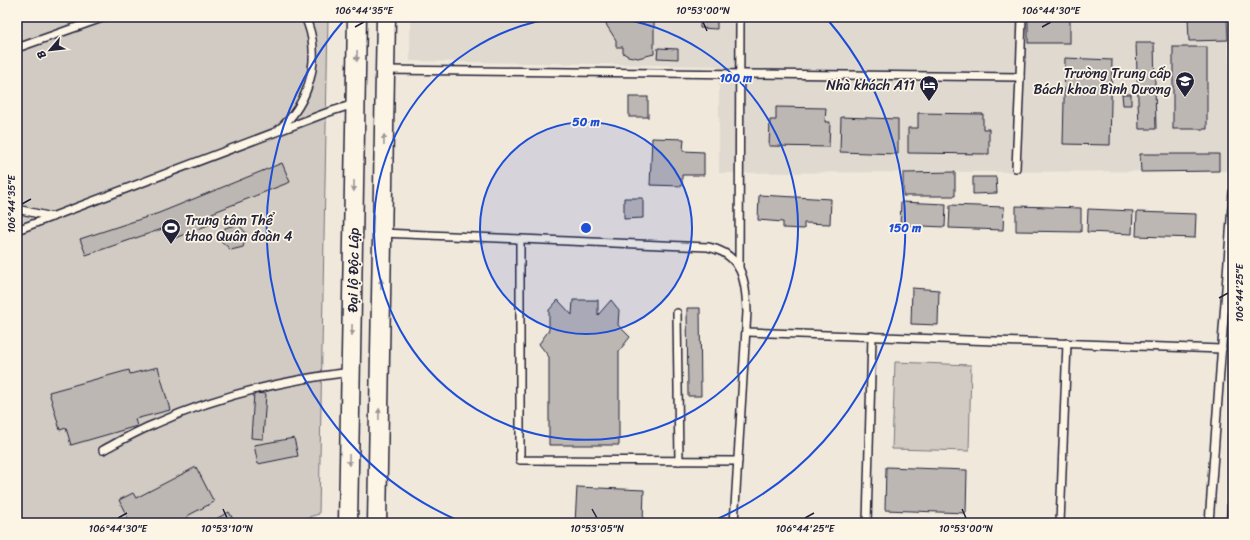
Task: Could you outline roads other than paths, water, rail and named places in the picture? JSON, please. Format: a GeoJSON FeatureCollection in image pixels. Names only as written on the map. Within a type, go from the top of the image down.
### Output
{"type":"FeatureCollection","features":[{"type":"Feature","properties":{"kind":"main road","name":"Đại lộ Độc Lập"},"geometry":{"type":"LineString","coordinates":[[348,523],[357,17]]}},
{"type":"Feature","properties":{"kind":"main road","name":"Đại lộ Độc Lập"},"geometry":{"type":"LineString","coordinates":[[377,523],[386,17]]}},
{"type":"Feature","properties":{"kind":"lane"},"geometry":{"type":"LineString","coordinates":[[17,48],[105,17]]}},
{"type":"Feature","properties":{"kind":"lane"},"geometry":{"type":"LineString","coordinates":[[272,135],[286,124],[306,93],[310,82],[313,51],[311,34],[305,17]]}},
{"type":"Feature","properties":{"kind":"lane"},"geometry":{"type":"LineString","coordinates":[[739,268],[740,17]]}},
{"type":"Feature","properties":{"kind":"lane"},"geometry":{"type":"LineString","coordinates":[[1016,168],[1022,17]]}},
{"type":"Feature","properties":{"kind":"lane"},"geometry":{"type":"LineString","coordinates":[[385,70],[1020,77]]}},
{"type":"Feature","properties":{"kind":"lane"},"geometry":{"type":"LineString","coordinates":[[17,230],[272,135],[326,113],[356,104]]}},
{"type":"Feature","properties":{"kind":"lane"},"geometry":{"type":"LineString","coordinates":[[1209,523],[1233,192]]}},
{"type":"Feature","properties":{"kind":"lane"},"geometry":{"type":"LineString","coordinates":[[17,209],[52,217]]}},
{"type":"Feature","properties":{"kind":"lane"},"geometry":{"type":"LineString","coordinates":[[382,233],[708,247],[722,251],[728,255],[739,268],[743,276],[748,312],[734,523]]}},
{"type":"Feature","properties":{"kind":"lane"},"geometry":{"type":"LineString","coordinates":[[520,239],[520,460],[738,461]]}},
{"type":"Feature","properties":{"kind":"lane"},"geometry":{"type":"LineString","coordinates":[[677,314],[679,461]]}},
{"type":"Feature","properties":{"kind":"lane"},"geometry":{"type":"LineString","coordinates":[[746,332],[1222,349]]}},
{"type":"Feature","properties":{"kind":"lane"},"geometry":{"type":"LineString","coordinates":[[867,523],[872,336]]}},
{"type":"Feature","properties":{"kind":"lane"},"geometry":{"type":"LineString","coordinates":[[1060,523],[1067,343]]}},
{"type":"Feature","properties":{"kind":"lane"},"geometry":{"type":"LineString","coordinates":[[103,450],[154,424],[214,401],[287,381],[351,372]]}},
{"type":"Feature","properties":{"kind":"place","name":"Trường Trung cấp Bách khoa Bình Dương"},"geometry":{"type":"Point","coordinates":[1185,98]}},
{"type":"Feature","properties":{"kind":"place","name":"Nhà khách A11"},"geometry":{"type":"Point","coordinates":[929,102]}},
{"type":"Feature","properties":{"kind":"place","name":"Trung tâm Thể thao Quân đoàn 4"},"geometry":{"type":"Point","coordinates":[171,245]}}]}
